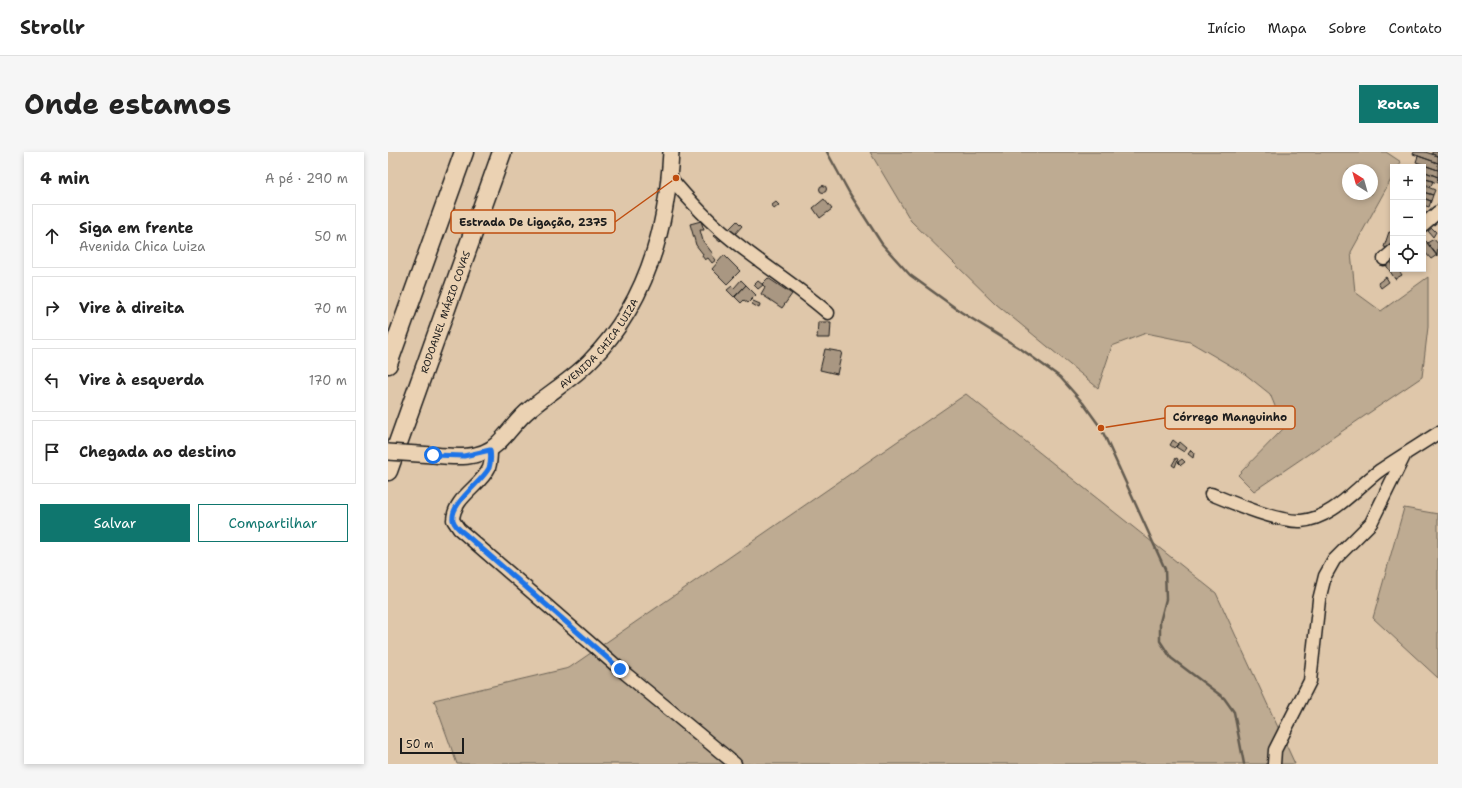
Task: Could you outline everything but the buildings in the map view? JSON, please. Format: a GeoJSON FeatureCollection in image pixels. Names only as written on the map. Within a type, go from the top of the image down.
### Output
{"type":"FeatureCollection","features":[{"type":"Feature","properties":{"kind":"highway"},"geometry":{"type":"LineString","coordinates":[[388,364],[464,152]]}},
{"type":"Feature","properties":{"kind":"highway","name":"RODOANEL MÁRIO COVAS"},"geometry":{"type":"LineString","coordinates":[[388,471],[502,152]]}},
{"type":"Feature","properties":{"kind":"main road","name":"AVENIDA CHICA LUIZA"},"geometry":{"type":"LineString","coordinates":[[490,450],[529,409],[588,364],[604,346],[634,302],[656,250],[665,209],[671,152]]}},
{"type":"Feature","properties":{"kind":"main road"},"geometry":{"type":"LineString","coordinates":[[388,452],[464,456],[490,450]]}},
{"type":"Feature","properties":{"kind":"street"},"geometry":{"type":"LineString","coordinates":[[669,176],[696,208],[731,239],[782,275],[828,313]]}},
{"type":"Feature","properties":{"kind":"street"},"geometry":{"type":"LineString","coordinates":[[1426,222],[1437,210]]}},
{"type":"Feature","properties":{"kind":"street"},"geometry":{"type":"LineString","coordinates":[[1211,494],[1267,514],[1291,521],[1301,521],[1317,516],[1331,509],[1351,495],[1378,472],[1438,434]]}},
{"type":"Feature","properties":{"kind":"street"},"geometry":{"type":"LineString","coordinates":[[490,450],[489,468],[466,494],[455,511],[453,520],[459,529],[620,669],[735,764]]}},
{"type":"Feature","properties":{"kind":"street"},"geometry":{"type":"LineString","coordinates":[[1274,764],[1275,750],[1310,681],[1319,600],[1325,576],[1334,560],[1370,523],[1405,454]]}},
{"type":"Feature","properties":{"kind":"shaded area"},"geometry":{"type":"Polygon","coordinates":[[[870,152],[1386,152],[1401,162],[1400,164],[1390,164],[1390,181],[1351,252],[1355,292],[1381,311],[1428,277],[1428,327],[1422,377],[1254,491],[1238,475],[1284,428],[1270,394],[1245,374],[1190,342],[1146,333],[1112,346],[1098,388],[996,304],[911,221],[870,152]]]}},
{"type":"Feature","properties":{"kind":"shaded area"},"geometry":{"type":"Polygon","coordinates":[[[966,394],[1216,593],[1295,764],[457,764],[434,700],[569,668],[966,394]]]}},
{"type":"Feature","properties":{"kind":"shaded area"},"geometry":{"type":"Polygon","coordinates":[[[1404,508],[1438,514],[1438,678],[1373,618],[1404,508]]]}},
{"type":"Feature","properties":{"kind":"waterway"},"geometry":{"type":"LineString","coordinates":[[827,152],[850,194],[882,244],[910,275],[961,312],[1021,349],[1060,377],[1083,403],[1101,428],[1165,569],[1166,599],[1160,622],[1160,641],[1171,658],[1224,698],[1234,712],[1244,764]]}},
{"type":"Feature","properties":{"kind":"place","name":"Estrada De Ligação, 2375"},"geometry":{"type":"Point","coordinates":[676,178]}},
{"type":"Feature","properties":{"kind":"place","name":"Córrego Manguinho"},"geometry":{"type":"Point","coordinates":[1101,428]}},
{"type":"Feature","properties":{"kind":"route"},"geometry":{"type":"LineString","coordinates":[[433,455],[464,456],[490,450],[491,462],[489,468],[459,503],[453,520],[459,529],[620,669]]}}]}
